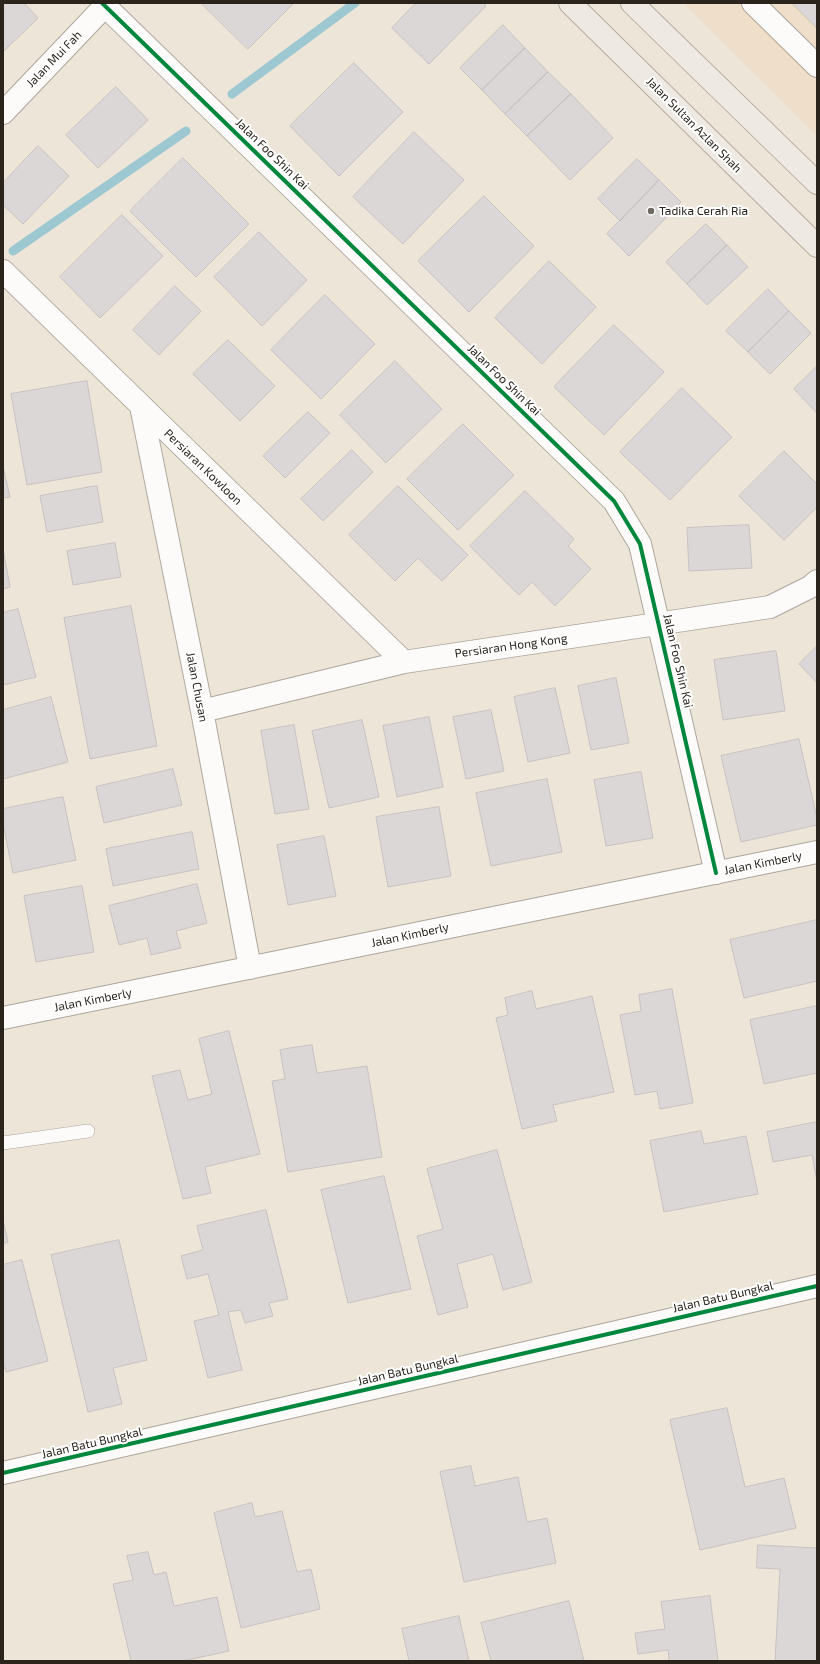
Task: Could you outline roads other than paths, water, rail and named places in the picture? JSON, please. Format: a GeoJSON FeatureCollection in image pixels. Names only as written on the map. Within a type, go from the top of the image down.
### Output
{"type":"FeatureCollection","features":[{"type":"Feature","properties":{"kind":"main road","name":"Jalan Sultan Azlan Shah"},"geometry":{"type":"LineString","coordinates":[[570,3],[817,246]]}},
{"type":"Feature","properties":{"kind":"main road"},"geometry":{"type":"LineString","coordinates":[[632,3],[816,181]]}},
{"type":"Feature","properties":{"kind":"street"},"geometry":{"type":"LineString","coordinates":[[753,3],[817,66]]}},
{"type":"Feature","properties":{"kind":"street","name":"Jalan Mui Fah"},"geometry":{"type":"LineString","coordinates":[[3,113],[104,4]]}},
{"type":"Feature","properties":{"kind":"street","name":"Jalan Foo Shin Kai"},"geometry":{"type":"LineString","coordinates":[[104,4],[614,501],[640,544],[716,873]]}},
{"type":"Feature","properties":{"kind":"street","name":"Persiaran Kowloon"},"geometry":{"type":"LineString","coordinates":[[3,271],[404,662]]}},
{"type":"Feature","properties":{"kind":"street","name":"Jalan Chusan"},"geometry":{"type":"LineString","coordinates":[[141,406],[202,711],[250,968]]}},
{"type":"Feature","properties":{"kind":"street","name":"Persiaran Hong Kong"},"geometry":{"type":"LineString","coordinates":[[202,711],[404,662],[659,625],[770,607],[810,587],[817,581]]}},
{"type":"Feature","properties":{"kind":"street","name":"Jalan Kimberly"},"geometry":{"type":"LineString","coordinates":[[3,1018],[817,852]]}},
{"type":"Feature","properties":{"kind":"street","name":"Jalan Batu Bungkal"},"geometry":{"type":"LineString","coordinates":[[3,1474],[817,1286]]}},
{"type":"Feature","properties":{"kind":"lane"},"geometry":{"type":"LineString","coordinates":[[3,1143],[88,1131]]}},
{"type":"Feature","properties":{"kind":"waterway"},"geometry":{"type":"LineString","coordinates":[[232,94],[355,3]]}},
{"type":"Feature","properties":{"kind":"waterway"},"geometry":{"type":"LineString","coordinates":[[13,251],[186,131]]}},
{"type":"Feature","properties":{"kind":"place","name":"Tadika Cerah Ria"},"geometry":{"type":"Point","coordinates":[651,211]}}]}
